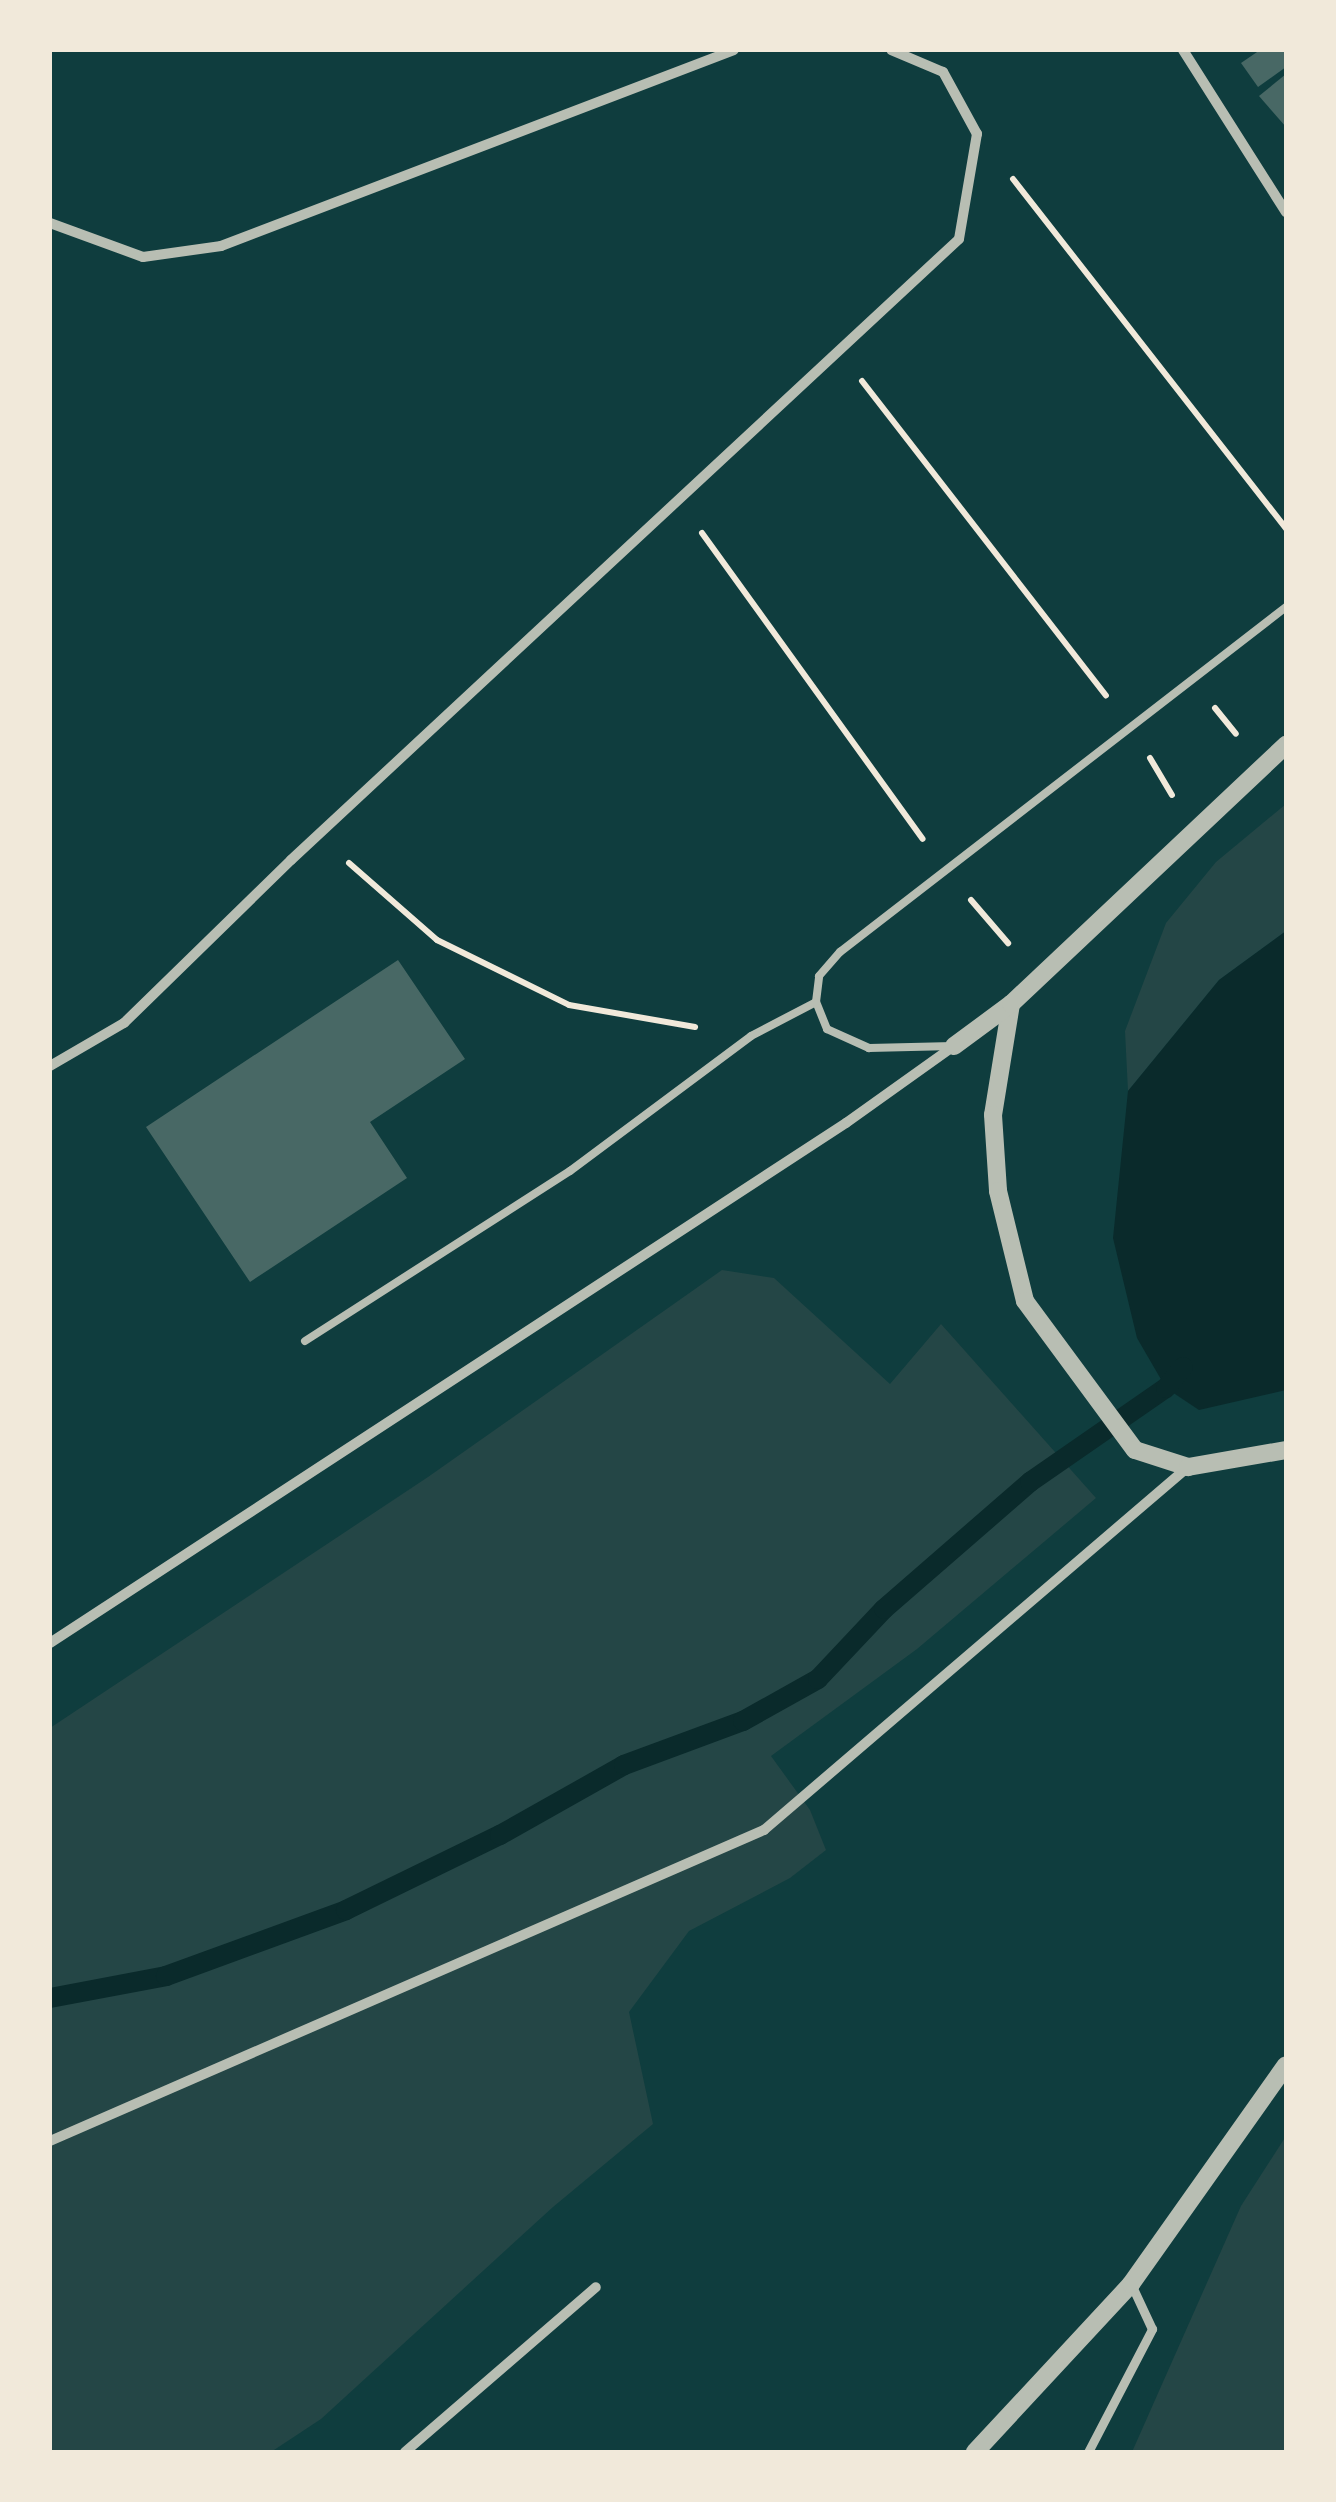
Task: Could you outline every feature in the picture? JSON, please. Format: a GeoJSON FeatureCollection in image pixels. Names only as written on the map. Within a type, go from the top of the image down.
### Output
{"type":"FeatureCollection","features":[{"type":"Feature","properties":{"kind":"street"},"geometry":{"type":"LineString","coordinates":[[50,223],[143,256],[221,246],[734,50]]}},
{"type":"Feature","properties":{"kind":"street"},"geometry":{"type":"LineString","coordinates":[[50,1066],[124,1023],[318,836],[959,239],[977,134],[942,72],[891,50]]}},
{"type":"Feature","properties":{"kind":"street"},"geometry":{"type":"LineString","coordinates":[[1183,50],[1286,212]]}},
{"type":"Feature","properties":{"kind":"street"},"geometry":{"type":"LineString","coordinates":[[50,1643],[846,1122],[954,1046],[1010,1004],[1193,828],[1286,746]]}},
{"type":"Feature","properties":{"kind":"street"},"geometry":{"type":"LineString","coordinates":[[1010,1004],[993,1114],[998,1191],[1025,1301],[1135,1450],[1188,1468],[1286,1450]]}},
{"type":"Feature","properties":{"kind":"street"},"geometry":{"type":"LineString","coordinates":[[50,2141],[764,1830],[1188,1468]]}},
{"type":"Feature","properties":{"kind":"street"},"geometry":{"type":"LineString","coordinates":[[975,2452],[1131,2284],[1286,2065]]}},
{"type":"Feature","properties":{"kind":"street"},"geometry":{"type":"LineString","coordinates":[[1088,2452],[1152,2329],[1131,2284]]}},
{"type":"Feature","properties":{"kind":"street"},"geometry":{"type":"LineString","coordinates":[[405,2452],[596,2287]]}},
{"type":"Feature","properties":{"kind":"lane"},"geometry":{"type":"LineString","coordinates":[[954,1046],[868,1048],[827,1029],[816,1002],[819,976],[840,952],[1286,607]]}},
{"type":"Feature","properties":{"kind":"lane"},"geometry":{"type":"LineString","coordinates":[[305,1341],[570,1170],[751,1036],[816,1002]]}},
{"type":"Feature","properties":{"kind":"path"},"geometry":{"type":"LineString","coordinates":[[977,134],[1286,529]]}},
{"type":"Feature","properties":{"kind":"path"},"geometry":{"type":"LineString","coordinates":[[840,352],[1132,728],[1193,828]]}},
{"type":"Feature","properties":{"kind":"path"},"geometry":{"type":"LineString","coordinates":[[678,499],[947,873],[1038,978]]}},
{"type":"Feature","properties":{"kind":"path"},"geometry":{"type":"LineString","coordinates":[[1193,680],[1262,766]]}},
{"type":"Feature","properties":{"kind":"path"},"geometry":{"type":"LineString","coordinates":[[318,836],[437,940],[569,1005],[751,1036]]}},
{"type":"Feature","properties":{"kind":"shaded area"},"geometry":{"type":"Polygon","coordinates":[[[1286,804],[1286,931],[1219,980],[1128,1091],[1125,1031],[1166,923],[1216,862],[1286,804]]]}},
{"type":"Feature","properties":{"kind":"shaded area"},"geometry":{"type":"Polygon","coordinates":[[[1286,931],[1286,1390],[1199,1410],[1166,1388],[1137,1338],[1113,1238],[1128,1091],[1219,980],[1286,931]]]}},
{"type":"Feature","properties":{"kind":"shaded area"},"geometry":{"type":"Polygon","coordinates":[[[722,1270],[774,1278],[890,1384],[941,1324],[1096,1498],[917,1649],[771,1756],[810,1810],[826,1850],[790,1878],[689,1931],[629,2012],[653,2124],[553,2207],[321,2419],[271,2452],[50,2452],[50,1728],[428,1477],[722,1270]]]}},
{"type":"Feature","properties":{"kind":"shaded area"},"geometry":{"type":"Polygon","coordinates":[[[1286,2136],[1286,2452],[1132,2452],[1241,2206],[1286,2136]]]}},
{"type":"Feature","properties":{"kind":"building"},"geometry":{"type":"Polygon","coordinates":[[[1260,50],[1286,50],[1286,67],[1258,87],[1241,63],[1260,50]]]}},
{"type":"Feature","properties":{"kind":"building"},"geometry":{"type":"Polygon","coordinates":[[[1286,74],[1286,127],[1259,96],[1286,74]]]}},
{"type":"Feature","properties":{"kind":"building"},"geometry":{"type":"Polygon","coordinates":[[[398,960],[465,1059],[370,1122],[407,1178],[250,1282],[146,1127],[398,960]]]}},
{"type":"Feature","properties":{"kind":"waterway"},"geometry":{"type":"LineString","coordinates":[[50,1998],[166,1976],[346,1910],[500,1835],[624,1765],[743,1721],[818,1679],[884,1609],[1030,1482],[1166,1388],[1183,1367]]}}]}
